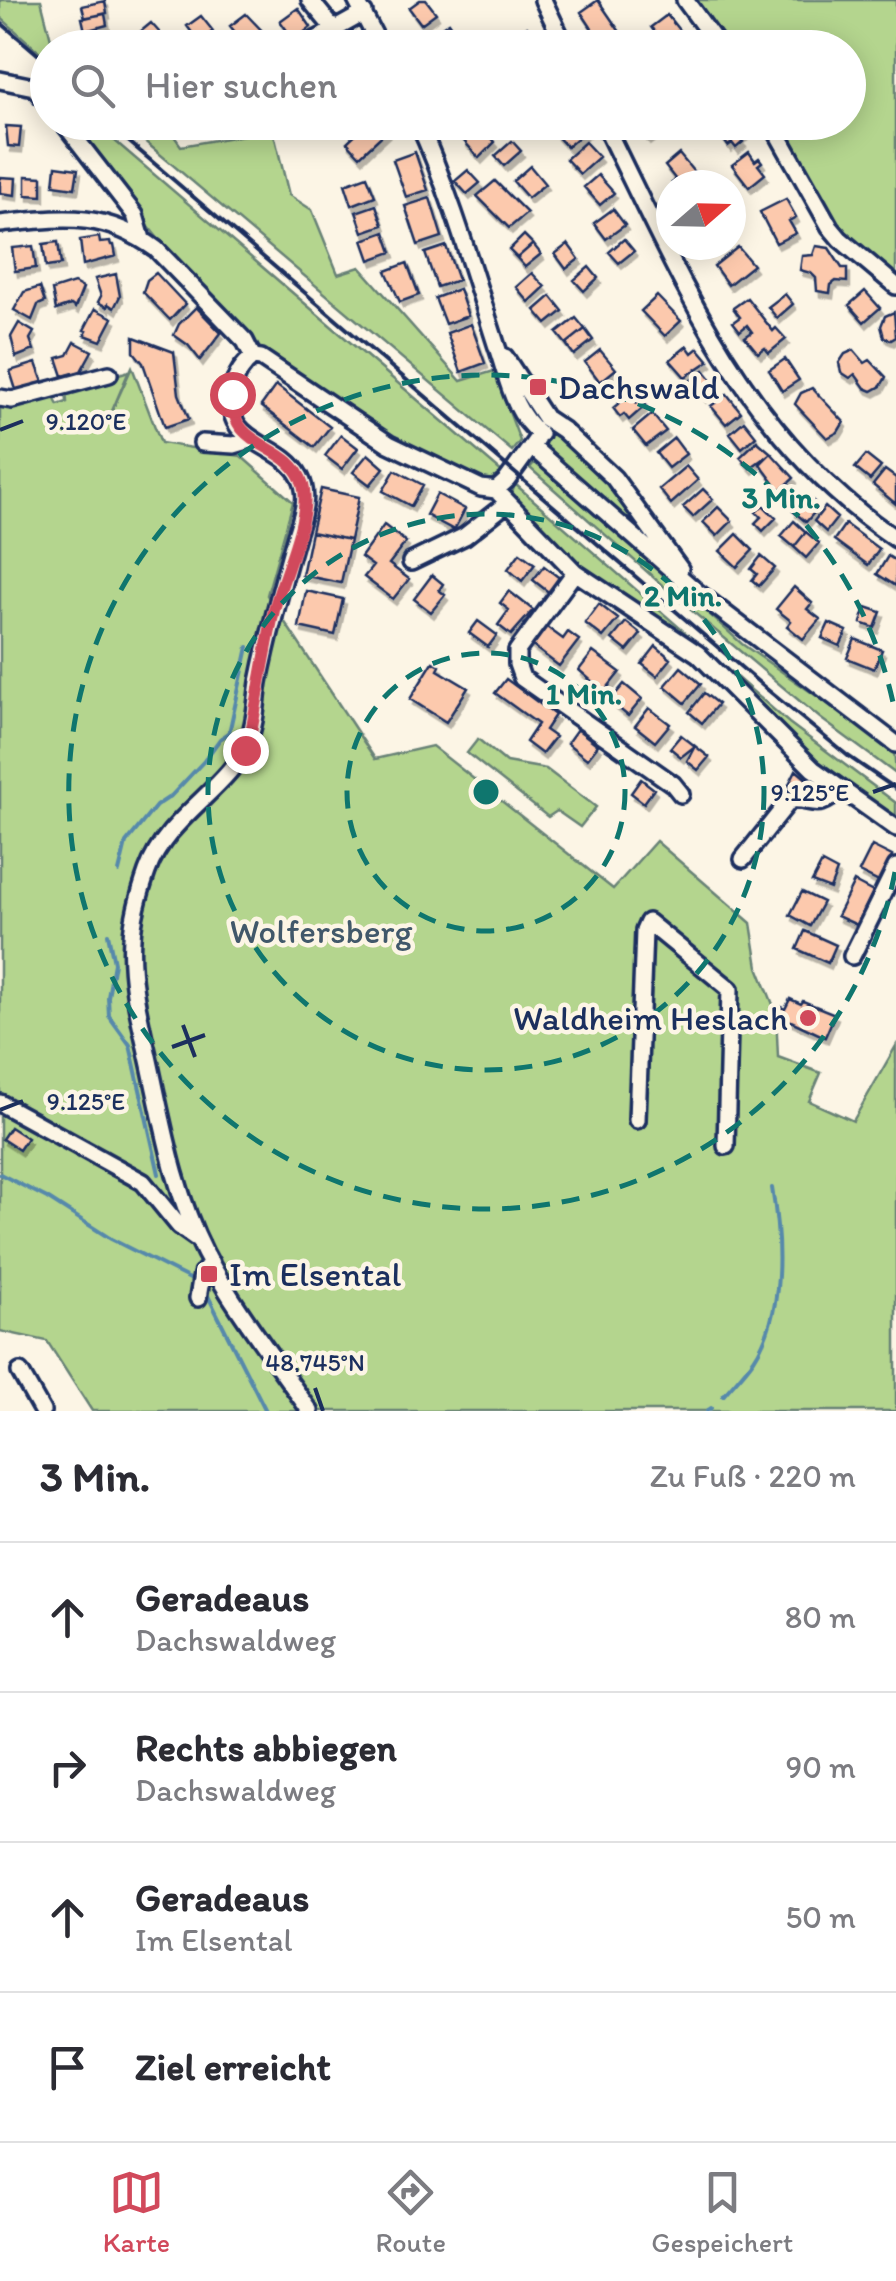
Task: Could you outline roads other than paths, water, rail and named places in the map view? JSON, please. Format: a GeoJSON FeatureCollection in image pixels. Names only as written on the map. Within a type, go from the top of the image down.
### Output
{"type":"FeatureCollection","features":[{"type":"Feature","properties":{"kind":"street"},"geometry":{"type":"LineString","coordinates":[[310,0],[333,28]]}},
{"type":"Feature","properties":{"kind":"street"},"geometry":{"type":"LineString","coordinates":[[543,0],[557,30]]}},
{"type":"Feature","properties":{"kind":"street"},"geometry":{"type":"LineString","coordinates":[[686,0],[707,30]]}},
{"type":"Feature","properties":{"kind":"street"},"geometry":{"type":"LineString","coordinates":[[330,30],[360,7],[372,30]]}},
{"type":"Feature","properties":{"kind":"street"},"geometry":{"type":"LineString","coordinates":[[0,80],[30,87]]}},
{"type":"Feature","properties":{"kind":"street"},"geometry":{"type":"LineString","coordinates":[[76,140],[135,214],[142,239]]}},
{"type":"Feature","properties":{"kind":"street"},"geometry":{"type":"LineString","coordinates":[[425,140],[459,231],[511,394],[528,424],[697,592],[896,744]]}},
{"type":"Feature","properties":{"kind":"street"},"geometry":{"type":"LineString","coordinates":[[612,140],[702,322],[742,388],[801,459],[856,512],[896,540]]}},
{"type":"Feature","properties":{"kind":"street"},"geometry":{"type":"LineString","coordinates":[[781,140],[840,240],[896,286]]}},
{"type":"Feature","properties":{"kind":"street"},"geometry":{"type":"LineString","coordinates":[[0,224],[76,216],[142,239],[245,341],[254,358]]}},
{"type":"Feature","properties":{"kind":"street"},"geometry":{"type":"LineString","coordinates":[[310,1411],[199,1241],[171,1164],[136,1004],[132,936],[140,897],[160,845],[245,750],[274,609],[306,500],[302,480],[291,465],[238,426],[231,404],[238,374],[254,358],[261,358],[389,444],[481,488],[496,490],[575,572],[698,654],[839,790],[896,828]]}},
{"type":"Feature","properties":{"kind":"street"},"geometry":{"type":"LineString","coordinates":[[52,372],[58,389]]}},
{"type":"Feature","properties":{"kind":"street"},"geometry":{"type":"LineString","coordinates":[[0,398],[12,400],[110,374]]}},
{"type":"Feature","properties":{"kind":"street"},"geometry":{"type":"LineString","coordinates":[[496,490],[539,433],[563,430],[614,478],[697,592]]}},
{"type":"Feature","properties":{"kind":"street"},"geometry":{"type":"LineString","coordinates":[[202,442],[234,445],[252,440]]}},
{"type":"Feature","properties":{"kind":"street"},"geometry":{"type":"LineString","coordinates":[[411,562],[465,536],[506,504]]}},
{"type":"Feature","properties":{"kind":"street"},"geometry":{"type":"LineString","coordinates":[[575,572],[518,651],[522,678],[673,784],[681,794]]}},
{"type":"Feature","properties":{"kind":"street"},"geometry":{"type":"LineString","coordinates":[[742,859],[790,800],[820,804],[839,790]]}},
{"type":"Feature","properties":{"kind":"street"},"geometry":{"type":"LineString","coordinates":[[852,956],[896,867]]}},
{"type":"Feature","properties":{"kind":"street"},"geometry":{"type":"LineString","coordinates":[[638,1120],[642,917],[730,989],[726,1146]]}},
{"type":"Feature","properties":{"kind":"street"},"geometry":{"type":"LineString","coordinates":[[0,1103],[143,1182],[179,1226],[199,1241]]}},
{"type":"Feature","properties":{"kind":"street"},"geometry":{"type":"LineString","coordinates":[[198,1298],[202,1274],[210,1263]]}},
{"type":"Feature","properties":{"kind":"street"},"geometry":{"type":"LineString","coordinates":[[20,1372],[42,1411]]}},
{"type":"Feature","properties":{"kind":"waterway"},"geometry":{"type":"LineString","coordinates":[[119,872],[126,843],[156,806],[171,796],[229,733],[248,647]]}},
{"type":"Feature","properties":{"kind":"waterway"},"geometry":{"type":"LineString","coordinates":[[108,934],[114,963],[109,1016],[130,1045],[159,1174]]}},
{"type":"Feature","properties":{"kind":"waterway"},"geometry":{"type":"LineString","coordinates":[[0,1174],[47,1198],[111,1239],[192,1280]]}},
{"type":"Feature","properties":{"kind":"waterway"},"geometry":{"type":"LineString","coordinates":[[723,1396],[754,1359],[771,1320],[778,1276],[772,1188]]}},
{"type":"Feature","properties":{"kind":"waterway"},"geometry":{"type":"LineString","coordinates":[[208,1296],[266,1411]]}},
{"type":"Feature","properties":{"kind":"waterway"},"geometry":{"type":"LineString","coordinates":[[707,1411],[711,1408]]}},
{"type":"Feature","properties":{"kind":"railway"},"geometry":{"type":"LineString","coordinates":[[0,22],[30,48]]}},
{"type":"Feature","properties":{"kind":"railway"},"geometry":{"type":"LineString","coordinates":[[127,140],[763,686],[848,756],[896,789]]}},
{"type":"Feature","properties":{"kind":"place","name":"Dachswald"},"geometry":{"type":"Point","coordinates":[538,387]}},
{"type":"Feature","properties":{"kind":"place","name":"Waldheim Heslach"},"geometry":{"type":"Point","coordinates":[808,1018]}},
{"type":"Feature","properties":{"kind":"place","name":"Im Elsental"},"geometry":{"type":"Point","coordinates":[209,1274]}},
{"type":"Feature","properties":{"kind":"park label","name":"Wolfersberg"},"geometry":{"type":"Point","coordinates":[321,931]}}]}
